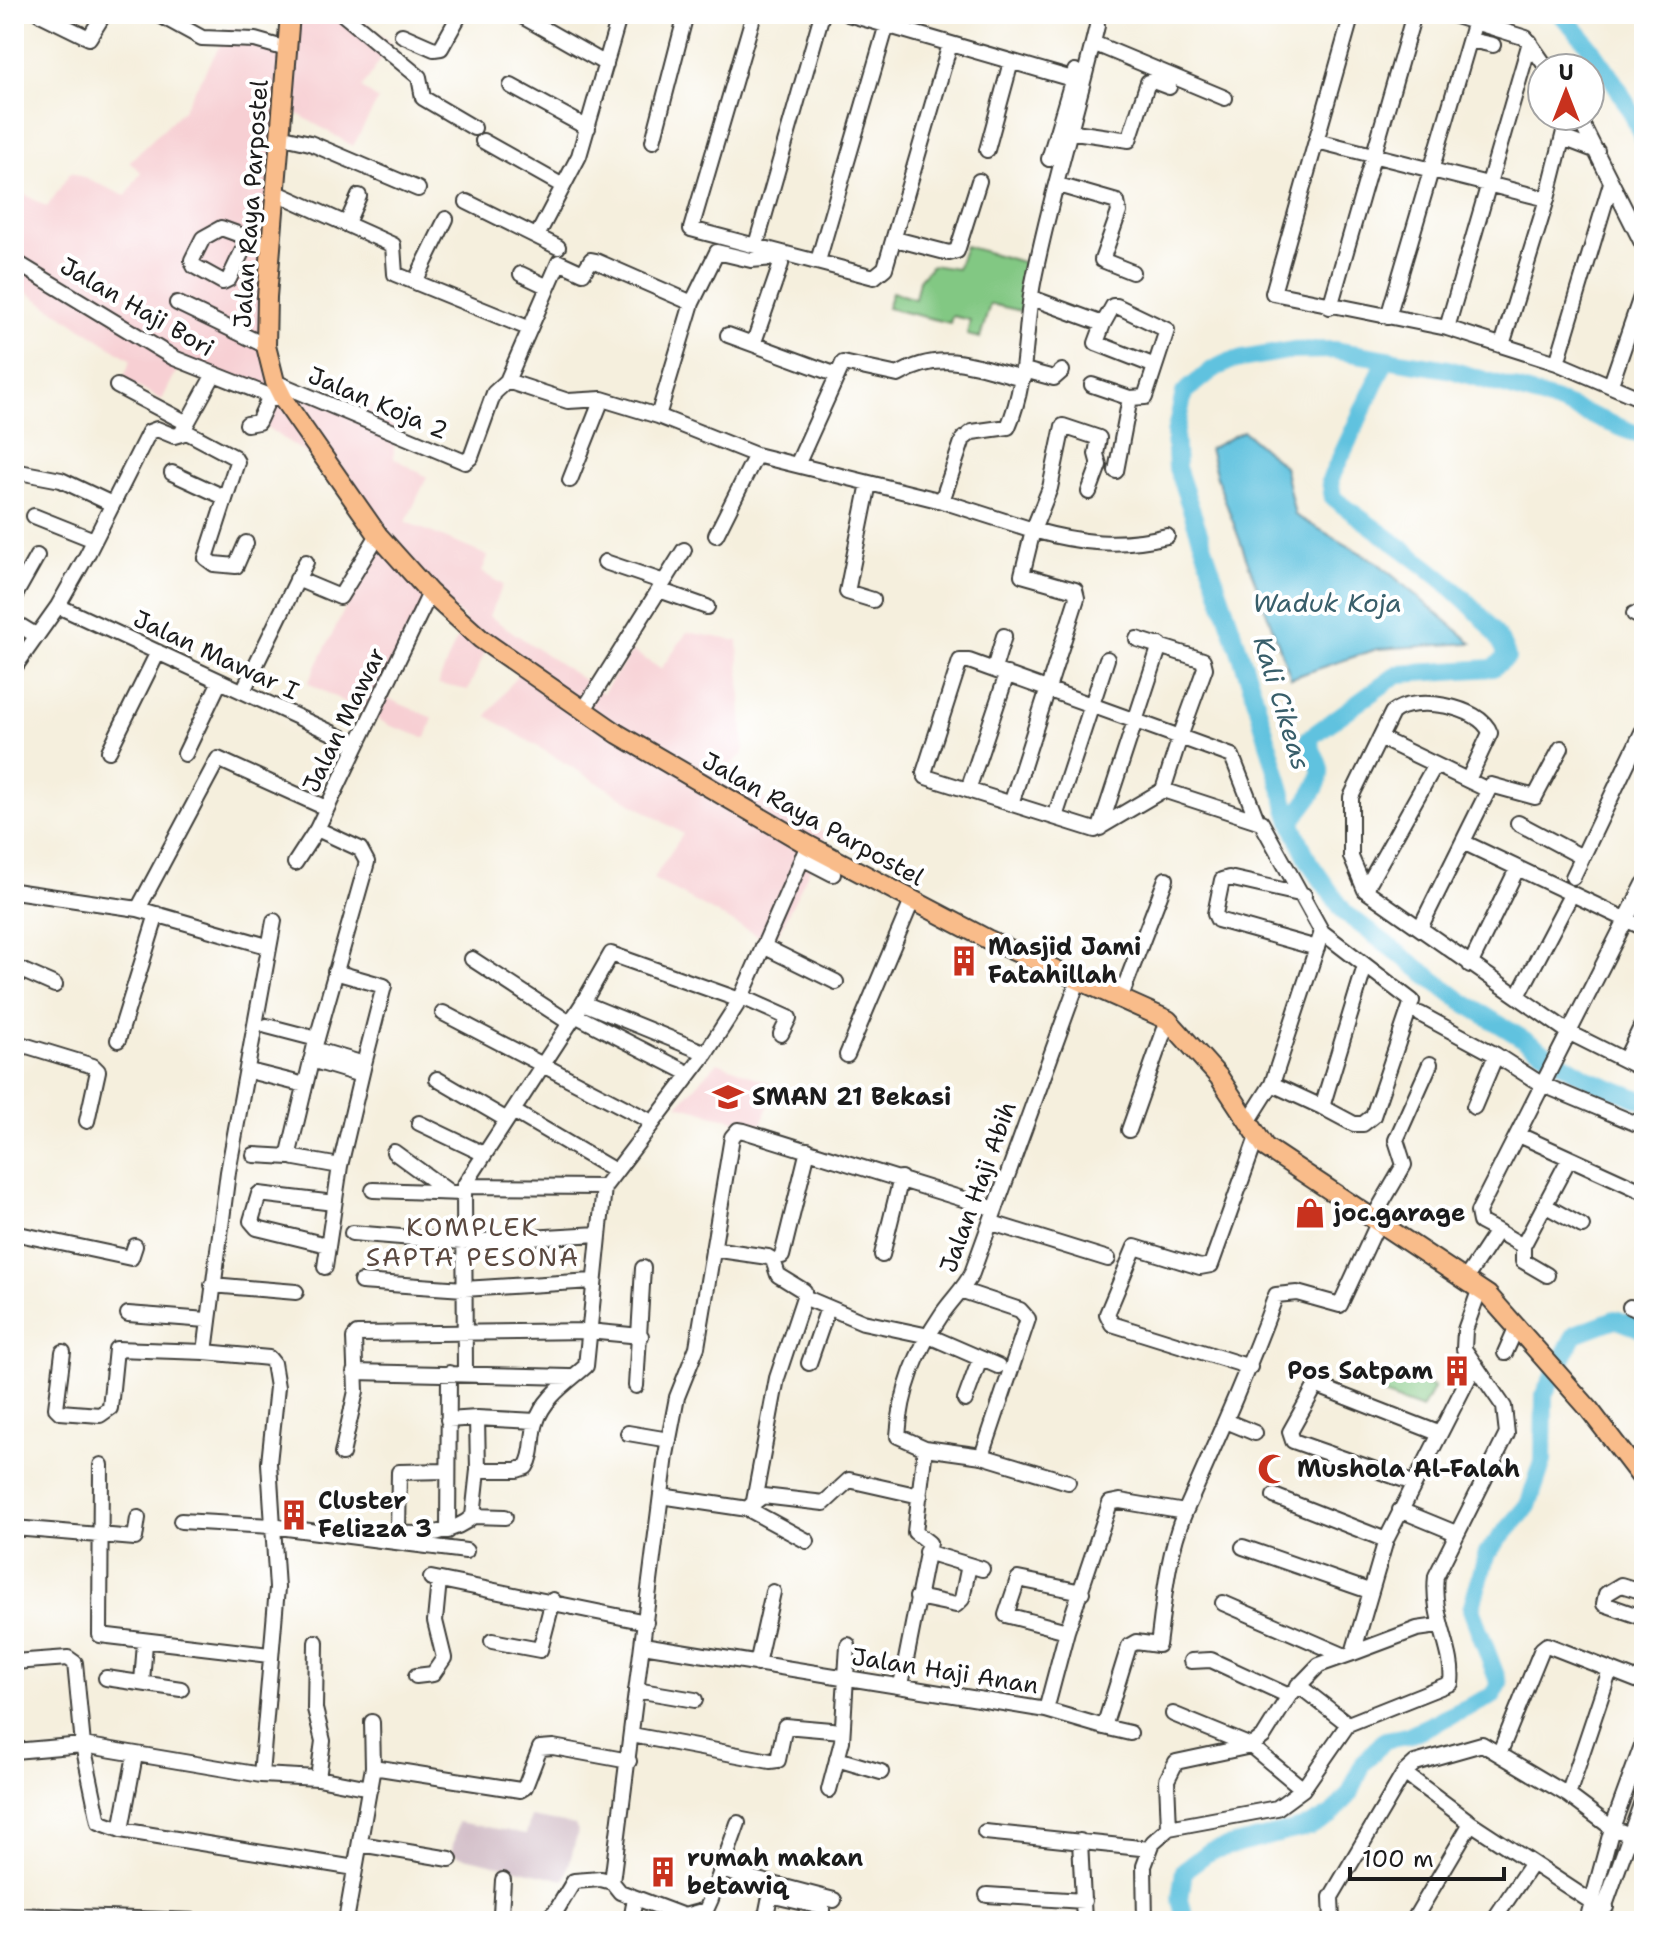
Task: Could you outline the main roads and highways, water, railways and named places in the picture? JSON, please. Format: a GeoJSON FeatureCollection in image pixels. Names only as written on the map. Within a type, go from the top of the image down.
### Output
{"type":"FeatureCollection","features":[{"type":"Feature","properties":{"kind":"main road","name":"Jalan Raya Parpostel"},"geometry":{"type":"LineString","coordinates":[[290,14],[266,346],[277,393],[378,535],[430,593],[481,639],[583,711],[805,852],[1078,981],[1168,1020],[1203,1056],[1253,1130],[1322,1187],[1478,1287],[1521,1331],[1644,1481]]}},
{"type":"Feature","properties":{"kind":"water","name":"Waduk Koja"},"geometry":{"type":"Polygon","coordinates":[[[1243,431],[1284,466],[1295,515],[1378,563],[1472,643],[1377,649],[1291,678],[1220,487],[1209,449],[1243,431]]]}},
{"type":"Feature","properties":{"kind":"waterway","name":"Kali Cikeas"},"geometry":{"type":"LineString","coordinates":[[1560,14],[1586,42],[1608,73],[1644,140]]}},
{"type":"Feature","properties":{"kind":"waterway","name":"Kali Cikeas"},"geometry":{"type":"LineString","coordinates":[[1644,437],[1558,402],[1448,369],[1333,350],[1287,351],[1230,361],[1212,370],[1184,393],[1175,434],[1177,468],[1254,694],[1291,822],[1309,862],[1345,913],[1463,1002],[1590,1080],[1644,1101]]}},
{"type":"Feature","properties":{"kind":"waterway"},"geometry":{"type":"LineString","coordinates":[[1291,822],[1310,797],[1320,776],[1309,738],[1398,674],[1493,668],[1507,657],[1498,637],[1458,593],[1333,498],[1330,480],[1386,360]]}},
{"type":"Feature","properties":{"kind":"waterway","name":"Kali Cikeas"},"geometry":{"type":"LineString","coordinates":[[1186,1921],[1180,1900],[1184,1870],[1210,1851],[1311,1826],[1331,1815],[1350,1794],[1363,1763],[1385,1740],[1407,1736],[1492,1696],[1499,1684],[1471,1609],[1487,1553],[1528,1506],[1543,1461],[1544,1394],[1575,1334],[1615,1319],[1644,1330]]}},
{"type":"Feature","properties":{"kind":"place","name":"Masjid Jami Fatahillah"},"geometry":{"type":"Point","coordinates":[964,961]}},
{"type":"Feature","properties":{"kind":"place","name":"SMAN 21 Bekasi"},"geometry":{"type":"Point","coordinates":[728,1097]}},
{"type":"Feature","properties":{"kind":"place","name":"joc.garage"},"geometry":{"type":"Point","coordinates":[1310,1213]}},
{"type":"Feature","properties":{"kind":"place","name":"Pos Satpam"},"geometry":{"type":"Point","coordinates":[1457,1371]}},
{"type":"Feature","properties":{"kind":"place","name":"Mushola Al-Falah"},"geometry":{"type":"Point","coordinates":[1273,1469]}},
{"type":"Feature","properties":{"kind":"place","name":"Cluster Felizza 3"},"geometry":{"type":"Point","coordinates":[294,1515]}},
{"type":"Feature","properties":{"kind":"place","name":"rumah makan betawiq"},"geometry":{"type":"Point","coordinates":[663,1872]}},
{"type":"Feature","properties":{"kind":"district","name":"KOMPLEK SAPTA PESONA"},"geometry":{"type":"Point","coordinates":[473,1242]}}]}
